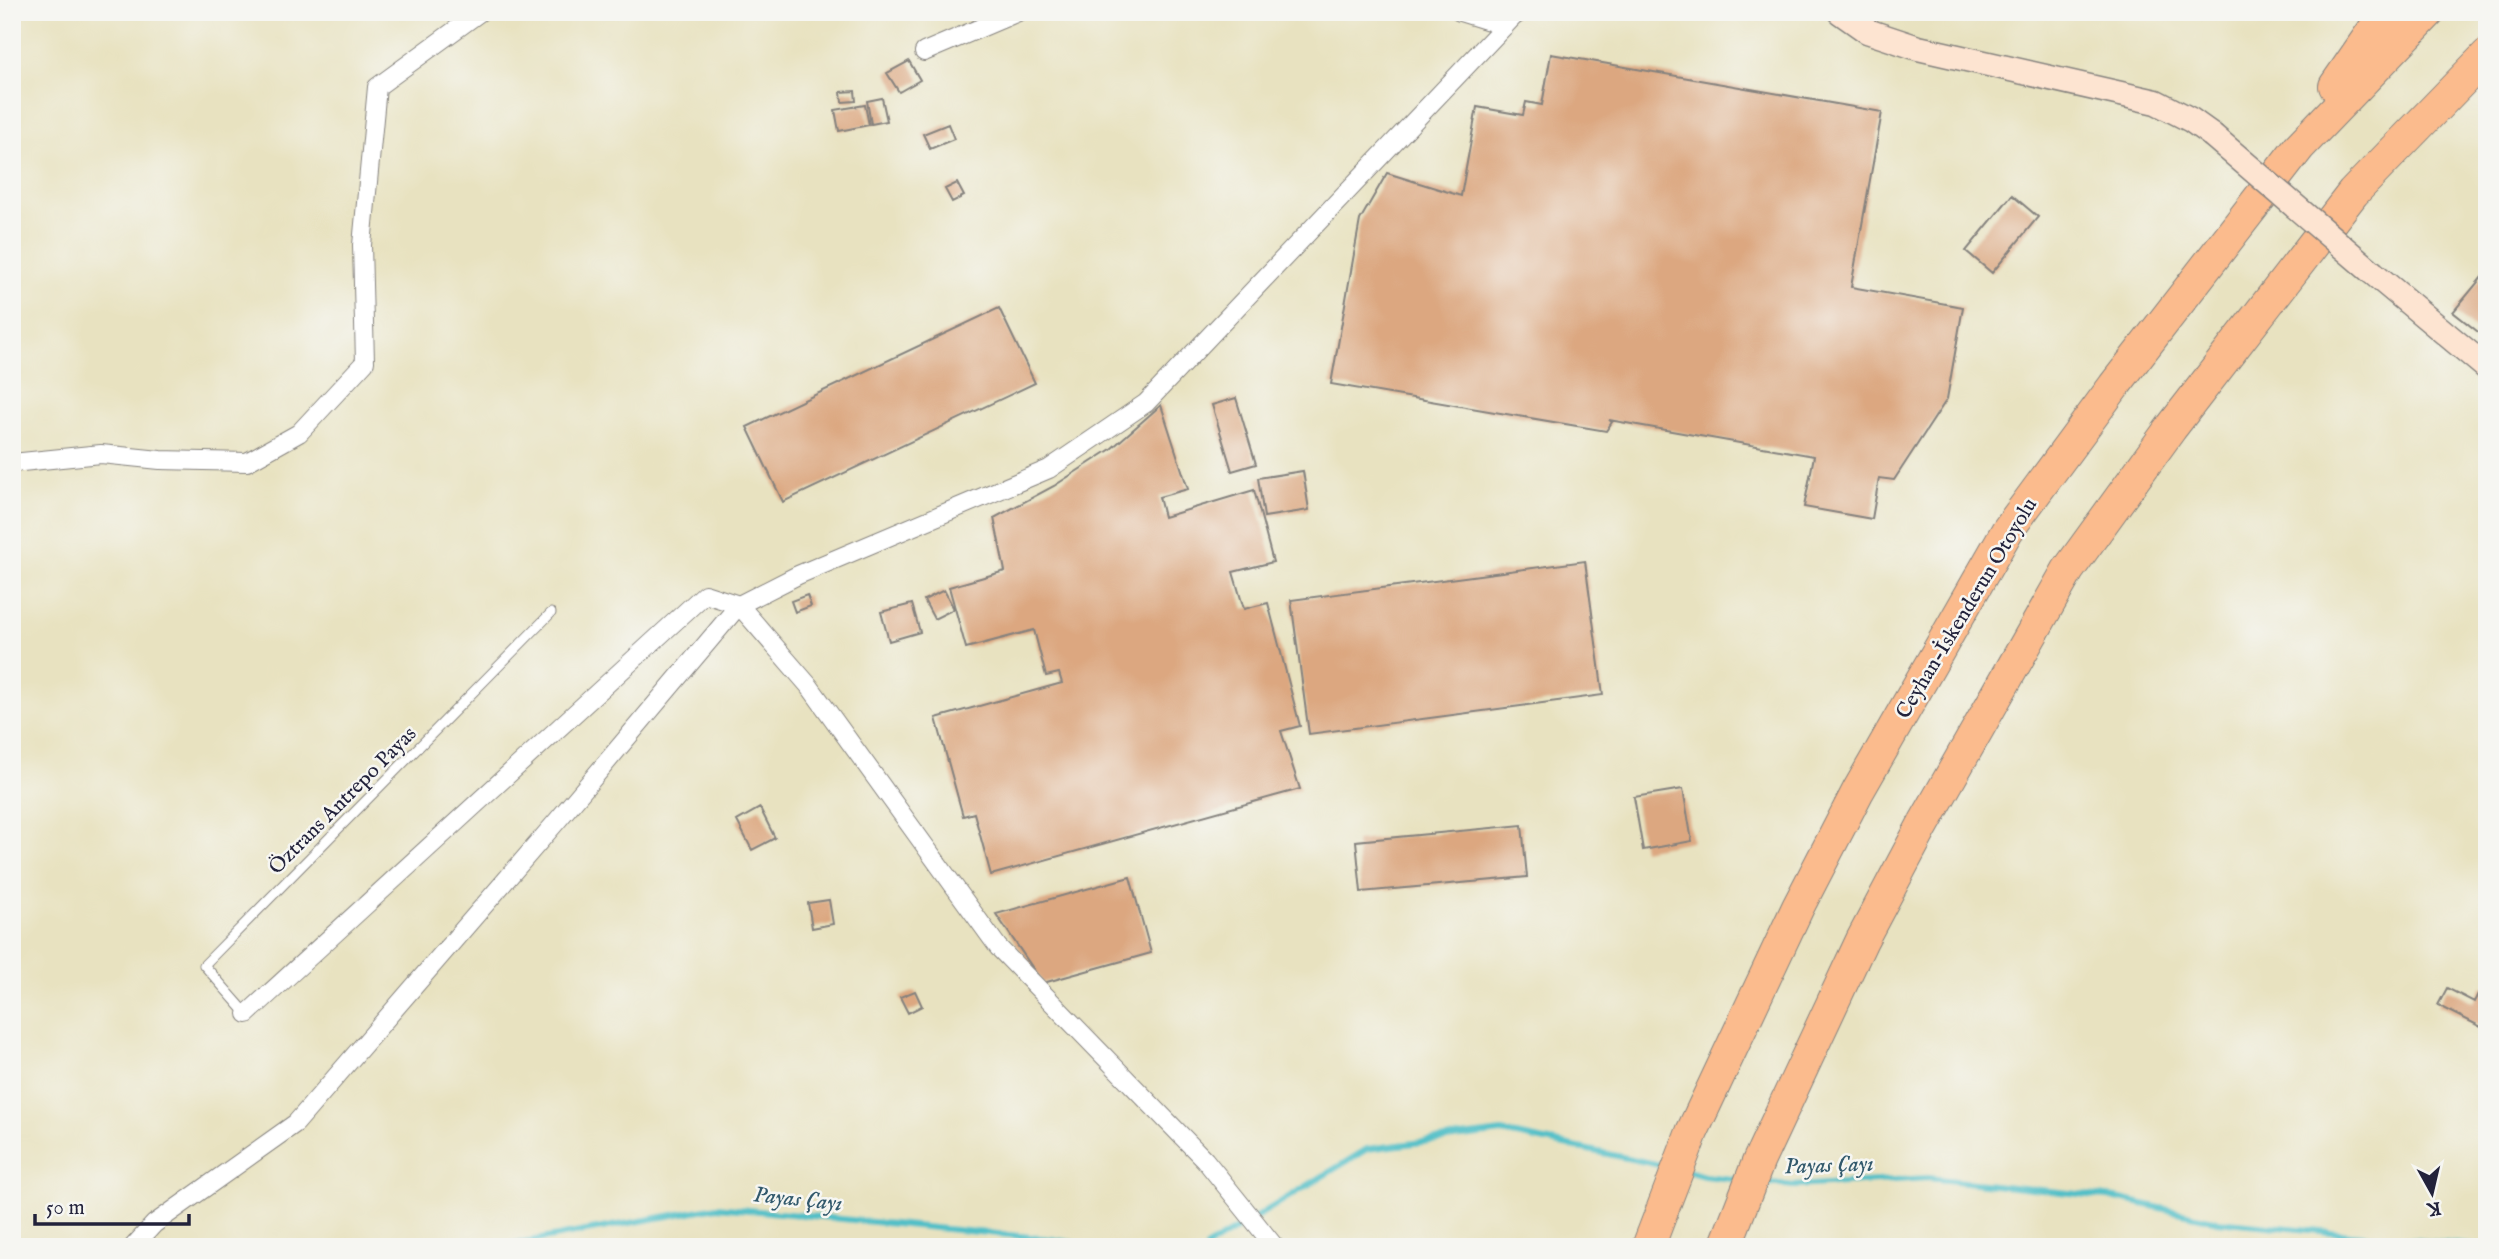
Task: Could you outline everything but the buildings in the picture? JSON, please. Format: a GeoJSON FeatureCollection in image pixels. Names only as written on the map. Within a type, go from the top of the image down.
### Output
{"type":"FeatureCollection","features":[{"type":"Feature","properties":{"kind":"highway"},"geometry":{"type":"LineString","coordinates":[[2114,386],[2353,63],[2386,12]]}},
{"type":"Feature","properties":{"kind":"highway","name":"Ceyhan-İskenderun Otoyolu"},"geometry":{"type":"LineString","coordinates":[[1648,1247],[1692,1132],[1798,907],[1858,791],[2007,531],[2114,386],[2299,147],[2428,12]]}},
{"type":"Feature","properties":{"kind":"highway"},"geometry":{"type":"LineString","coordinates":[[1725,1247],[1759,1160],[1861,940],[2068,570],[2171,428],[2353,193],[2487,55]]}},
{"type":"Feature","properties":{"kind":"street"},"geometry":{"type":"LineString","coordinates":[[12,463],[100,454],[159,460],[247,463],[299,433],[365,362],[362,246],[377,87],[480,12]]}},
{"type":"Feature","properties":{"kind":"street"},"geometry":{"type":"LineString","coordinates":[[924,52],[1018,12]]}},
{"type":"Feature","properties":{"kind":"street"},"geometry":{"type":"LineString","coordinates":[[1460,12],[1505,26]]}},
{"type":"Feature","properties":{"kind":"street"},"geometry":{"type":"LineString","coordinates":[[133,1247],[154,1224],[296,1123],[558,821],[740,605],[798,575],[1049,469],[1146,403],[1520,12]]}},
{"type":"Feature","properties":{"kind":"street"},"geometry":{"type":"LineString","coordinates":[[1840,12],[1867,31],[1918,48],[2156,102],[2191,120],[2487,368]]}},
{"type":"Feature","properties":{"kind":"street"},"geometry":{"type":"LineString","coordinates":[[247,1014],[705,594],[740,605],[810,687],[998,947],[1205,1160],[1275,1247]]}},
{"type":"Feature","properties":{"kind":"lane","name":"Öztrans Antrepo Payas"},"geometry":{"type":"LineString","coordinates":[[247,1014],[204,965],[551,613]]}},
{"type":"Feature","properties":{"kind":"waterway","name":"Payas Çayı"},"geometry":{"type":"LineString","coordinates":[[1207,1247],[1367,1149],[1502,1132],[1670,1167]]}},
{"type":"Feature","properties":{"kind":"waterway","name":"Payas Çayı"},"geometry":{"type":"LineString","coordinates":[[1687,1171],[1704,1176],[1742,1180]]}},
{"type":"Feature","properties":{"kind":"waterway","name":"Payas Çayı"},"geometry":{"type":"LineString","coordinates":[[1760,1182],[1794,1186],[1928,1178],[2116,1198],[2218,1221],[2482,1247]]}},
{"type":"Feature","properties":{"kind":"waterway","name":"Payas Çayı"},"geometry":{"type":"LineString","coordinates":[[498,1247],[717,1207],[1051,1239],[1096,1247]]}}]}
